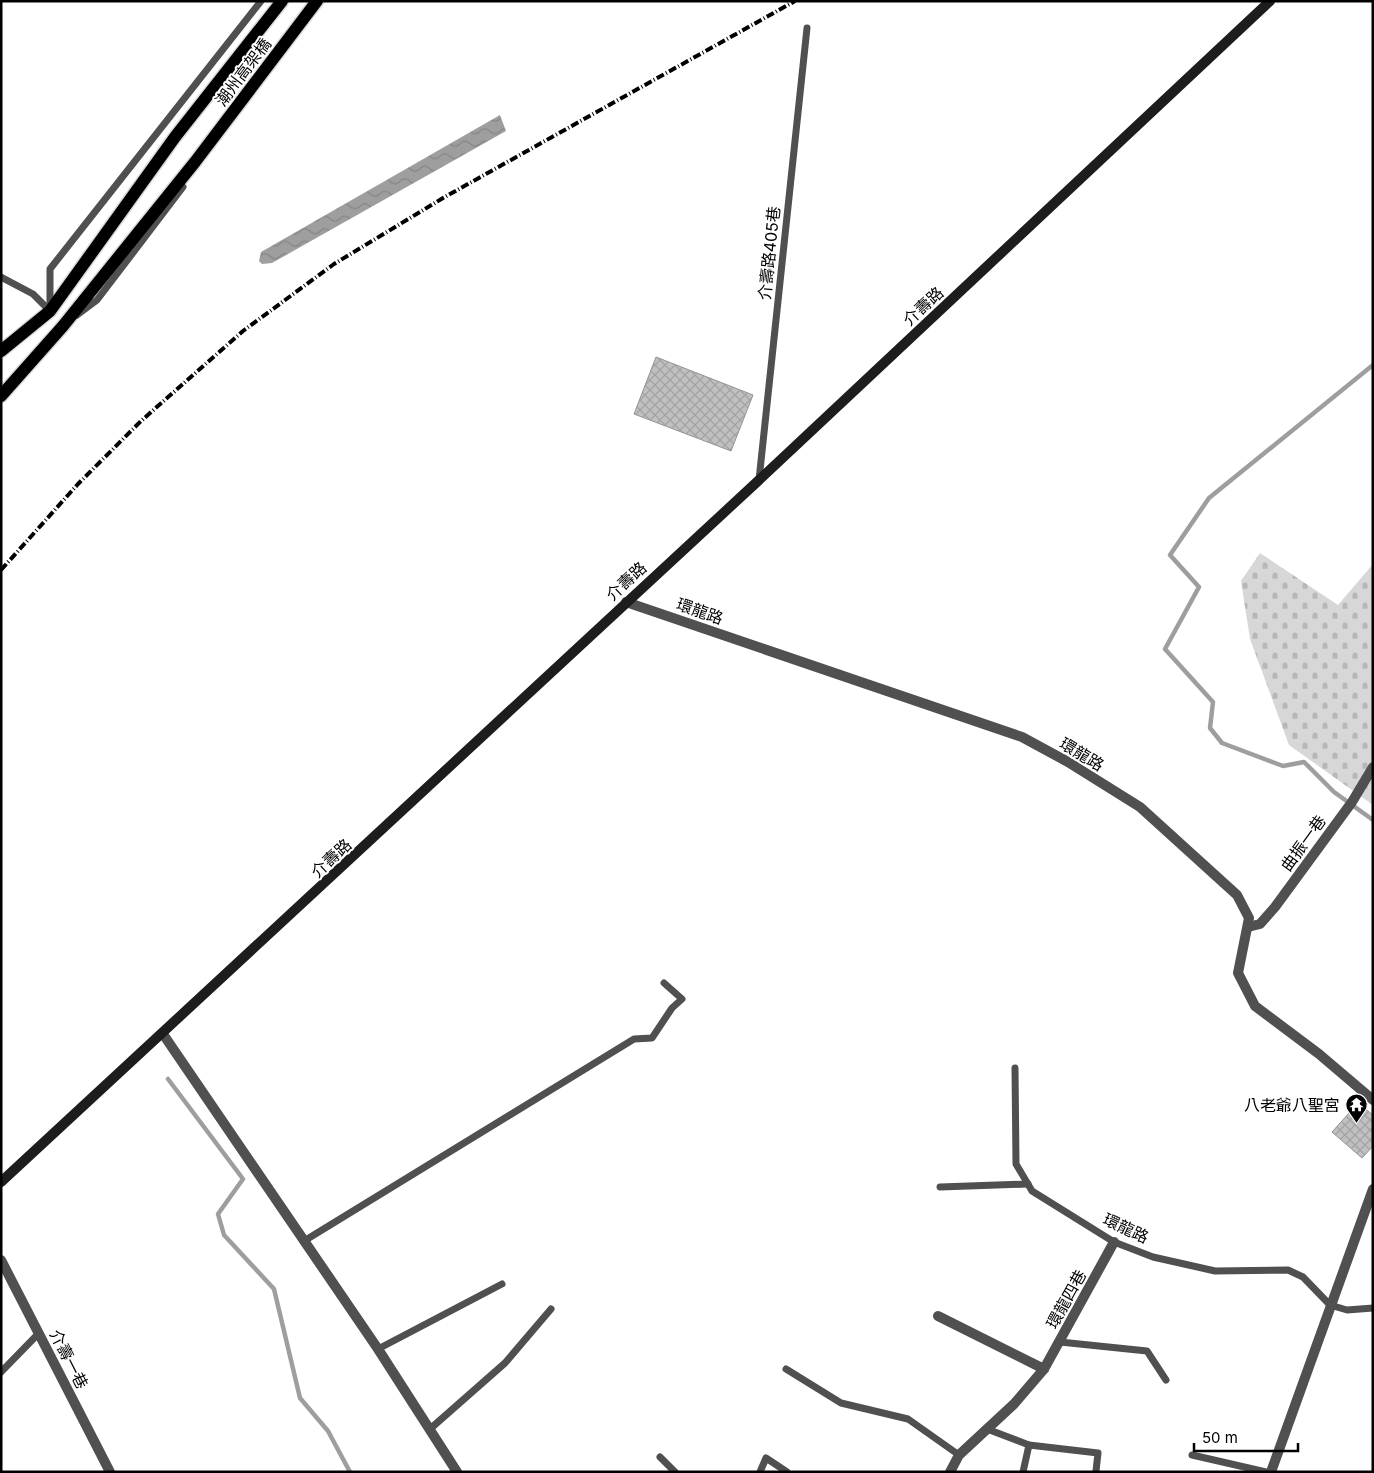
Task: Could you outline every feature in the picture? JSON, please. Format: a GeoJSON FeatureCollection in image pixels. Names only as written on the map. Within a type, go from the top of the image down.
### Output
{"type":"FeatureCollection","features":[{"type":"Feature","properties":{"kind":"main road","name":"潮州高架橋"},"geometry":{"type":"LineString","coordinates":[[1,351],[50,311],[175,137],[282,1]]}},
{"type":"Feature","properties":{"kind":"main road","name":"潮州高架橋"},"geometry":{"type":"LineString","coordinates":[[1,396],[64,326],[195,162],[317,1]]}},
{"type":"Feature","properties":{"kind":"main road","name":"介壽路"},"geometry":{"type":"LineString","coordinates":[[1,1182],[758,481],[1270,1]]}},
{"type":"Feature","properties":{"kind":"main road"},"geometry":{"type":"LineString","coordinates":[[50,311],[64,326]]}},
{"type":"Feature","properties":{"kind":"street"},"geometry":{"type":"LineString","coordinates":[[1,400],[12,386]]}},
{"type":"Feature","properties":{"kind":"street","name":"環龍路"},"geometry":{"type":"LineString","coordinates":[[626,602],[1022,737],[1068,762],[1140,808],[1237,895],[1249,918],[1238,973],[1255,1006],[1319,1054],[1373,1100]]}},
{"type":"Feature","properties":{"kind":"street","name":"曲振一巷"},"geometry":{"type":"LineString","coordinates":[[1248,928],[1260,924],[1275,907],[1349,806],[1373,767]]}},
{"type":"Feature","properties":{"kind":"street"},"geometry":{"type":"LineString","coordinates":[[163,1034],[378,1349],[457,1472]]}},
{"type":"Feature","properties":{"kind":"street"},"geometry":{"type":"LineString","coordinates":[[1271,1472],[1373,1189]]}},
{"type":"Feature","properties":{"kind":"street","name":"環龍四巷"},"geometry":{"type":"LineString","coordinates":[[950,1472],[959,1455],[1014,1404],[1044,1370],[1114,1242]]}},
{"type":"Feature","properties":{"kind":"street","name":"介壽一巷"},"geometry":{"type":"LineString","coordinates":[[1,1260],[110,1472]]}},
{"type":"Feature","properties":{"kind":"street"},"geometry":{"type":"LineString","coordinates":[[938,1316],[1044,1370]]}},
{"type":"Feature","properties":{"kind":"lane"},"geometry":{"type":"LineString","coordinates":[[50,311],[50,269],[261,1]]}},
{"type":"Feature","properties":{"kind":"lane"},"geometry":{"type":"LineString","coordinates":[[64,326],[97,300],[324,1]]}},
{"type":"Feature","properties":{"kind":"lane","name":"介壽路405巷"},"geometry":{"type":"LineString","coordinates":[[758,481],[807,28]]}},
{"type":"Feature","properties":{"kind":"lane"},"geometry":{"type":"LineString","coordinates":[[1,277],[32,294],[50,311]]}},
{"type":"Feature","properties":{"kind":"lane"},"geometry":{"type":"LineString","coordinates":[[304,1241],[634,1039],[652,1038],[672,1008],[682,999],[664,983]]}},
{"type":"Feature","properties":{"kind":"lane","name":"環龍路"},"geometry":{"type":"LineString","coordinates":[[1015,1068],[1016,1164],[1032,1191],[1114,1242],[1153,1257],[1215,1272],[1288,1270],[1302,1277],[1330,1305]]}},
{"type":"Feature","properties":{"kind":"lane"},"geometry":{"type":"LineString","coordinates":[[940,1187],[1028,1184]]}},
{"type":"Feature","properties":{"kind":"lane"},"geometry":{"type":"LineString","coordinates":[[378,1349],[502,1284]]}},
{"type":"Feature","properties":{"kind":"lane"},"geometry":{"type":"LineString","coordinates":[[1330,1305],[1347,1310],[1373,1308]]}},
{"type":"Feature","properties":{"kind":"lane"},"geometry":{"type":"LineString","coordinates":[[430,1429],[505,1363],[551,1309]]}},
{"type":"Feature","properties":{"kind":"lane"},"geometry":{"type":"LineString","coordinates":[[1,1372],[39,1333]]}},
{"type":"Feature","properties":{"kind":"lane"},"geometry":{"type":"LineString","coordinates":[[1060,1342],[1147,1351],[1166,1380]]}},
{"type":"Feature","properties":{"kind":"lane"},"geometry":{"type":"LineString","coordinates":[[786,1369],[841,1403],[908,1419],[959,1455]]}},
{"type":"Feature","properties":{"kind":"lane"},"geometry":{"type":"LineString","coordinates":[[987,1429],[1029,1445],[1098,1453],[1096,1471]]}},
{"type":"Feature","properties":{"kind":"lane"},"geometry":{"type":"LineString","coordinates":[[1023,1472],[1029,1445]]}},
{"type":"Feature","properties":{"kind":"lane"},"geometry":{"type":"LineString","coordinates":[[1192,1455],[1266,1472]]}},
{"type":"Feature","properties":{"kind":"lane"},"geometry":{"type":"LineString","coordinates":[[660,1456],[675,1472]]}},
{"type":"Feature","properties":{"kind":"lane"},"geometry":{"type":"LineString","coordinates":[[760,1472],[766,1458],[787,1472]]}},
{"type":"Feature","properties":{"kind":"green space"},"geometry":{"type":"Polygon","coordinates":[[[1260,553],[1338,605],[1373,564],[1373,805],[1289,745],[1250,639],[1241,581],[1260,553]]]}},
{"type":"Feature","properties":{"kind":"water"},"geometry":{"type":"Polygon","coordinates":[[[500,115],[506,131],[272,263],[262,264],[259,261],[261,252],[500,115]]]}},
{"type":"Feature","properties":{"kind":"building"},"geometry":{"type":"Polygon","coordinates":[[[656,357],[753,395],[731,451],[634,414],[656,357]]]}},
{"type":"Feature","properties":{"kind":"building","name":"八老爺八聖宮"},"geometry":{"type":"Polygon","coordinates":[[[1358,1103],[1373,1115],[1373,1146],[1362,1158],[1332,1132],[1358,1103]]]}},
{"type":"Feature","properties":{"kind":"waterway"},"geometry":{"type":"LineString","coordinates":[[1373,365],[1209,498],[1170,555],[1199,587],[1165,649],[1213,702],[1210,728],[1222,743],[1283,766],[1304,762],[1334,792],[1373,820]]}},
{"type":"Feature","properties":{"kind":"waterway"},"geometry":{"type":"LineString","coordinates":[[168,1079],[243,1179],[218,1214],[224,1235],[274,1289],[300,1398],[328,1431],[350,1472]]}},
{"type":"Feature","properties":{"kind":"railway"},"geometry":{"type":"LineString","coordinates":[[1,570],[78,484],[141,421],[243,331],[334,264],[443,198],[795,1]]}},
{"type":"Feature","properties":{"kind":"place","name":"八老爺八聖宮"},"geometry":{"type":"Point","coordinates":[1356,1124]}}]}
